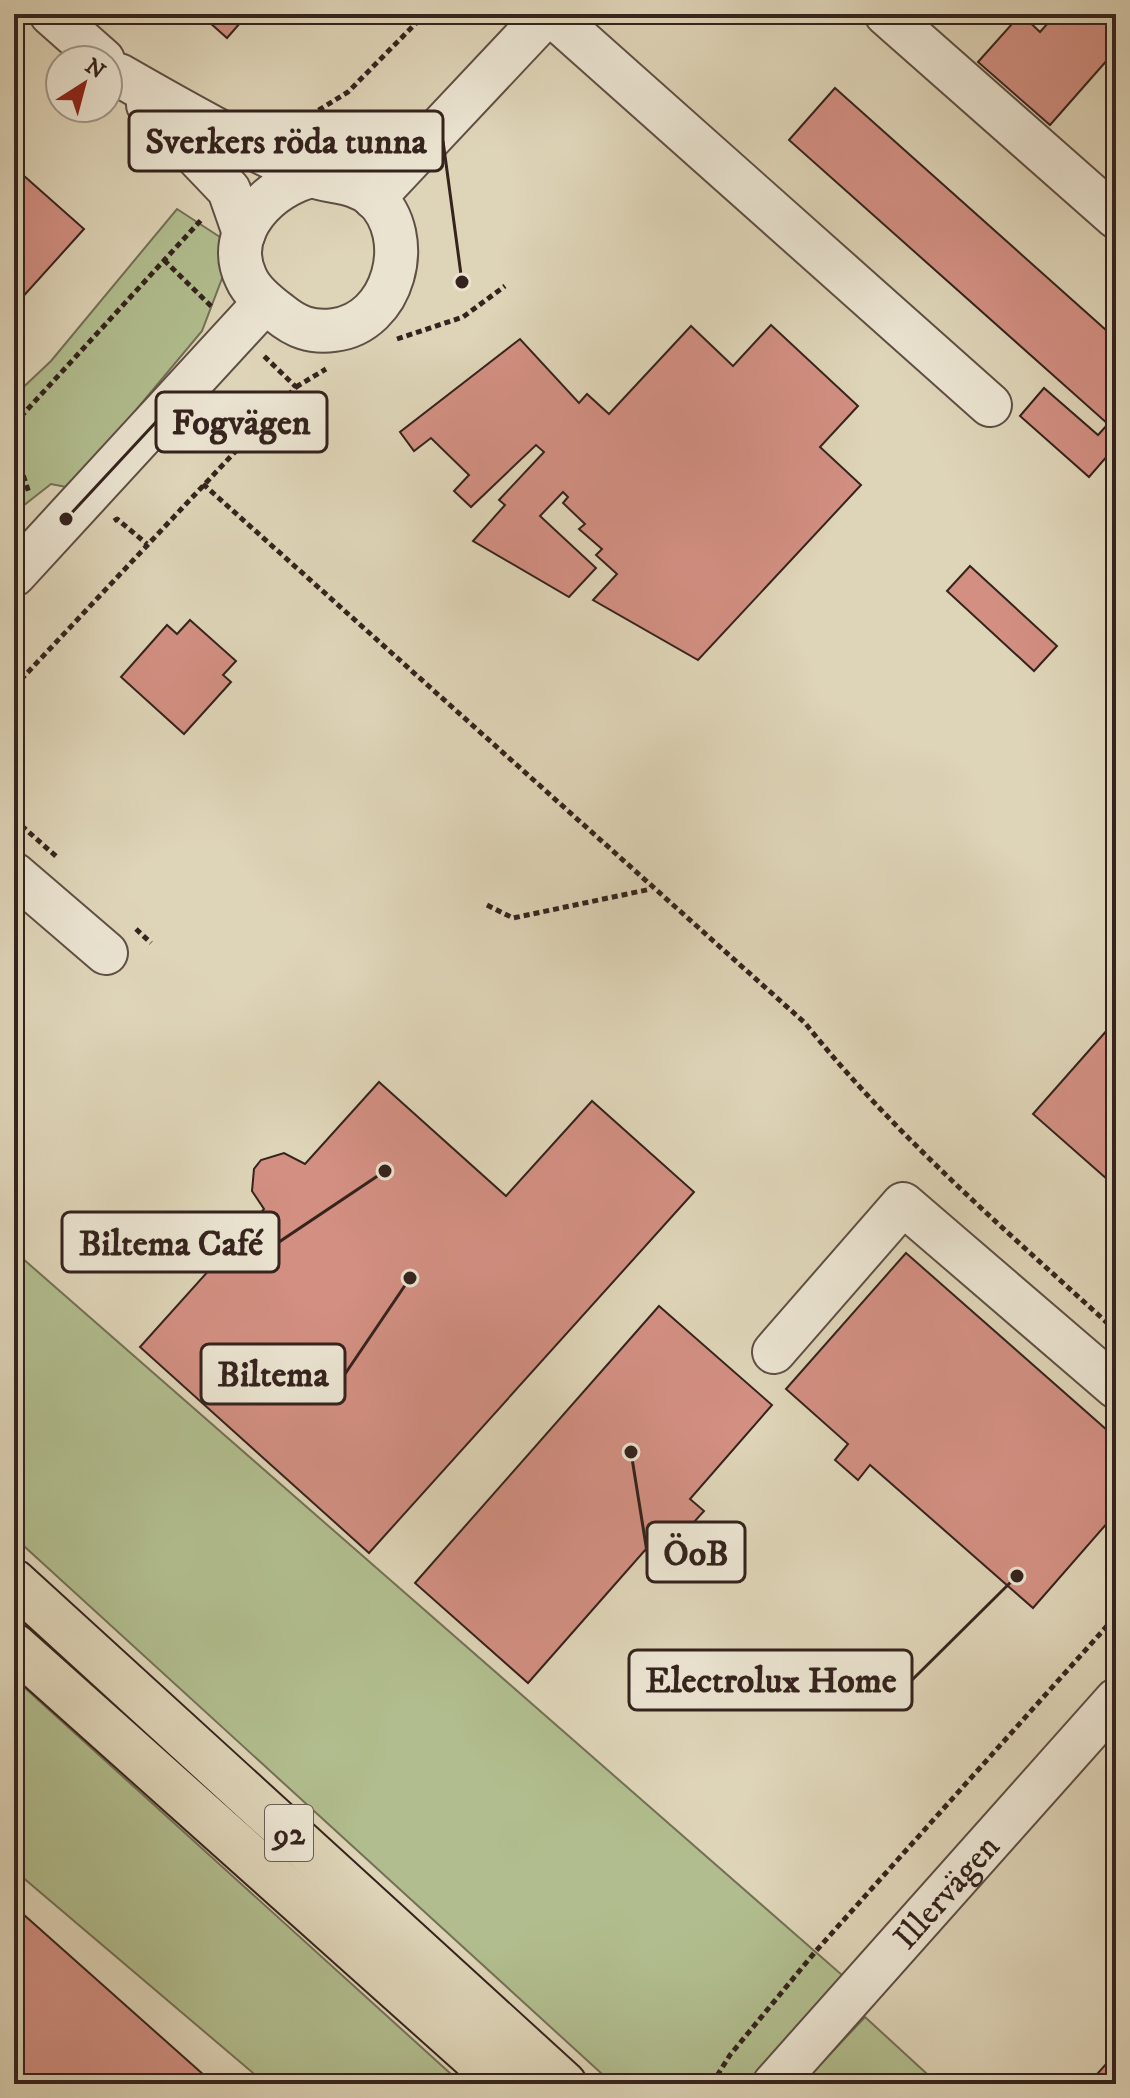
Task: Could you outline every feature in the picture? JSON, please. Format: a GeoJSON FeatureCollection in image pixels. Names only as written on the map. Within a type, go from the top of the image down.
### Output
{"type":"FeatureCollection","features":[{"type":"Feature","properties":{"kind":"highway","name":"92"},"geometry":{"type":"LineString","coordinates":[[14,1582],[564,2084]]}},
{"type":"Feature","properties":{"kind":"highway","name":"92"},"geometry":{"type":"LineString","coordinates":[[14,1646],[504,2084]]}},
{"type":"Feature","properties":{"kind":"street"},"geometry":{"type":"LineString","coordinates":[[51,14],[84,44]]}},
{"type":"Feature","properties":{"kind":"street"},"geometry":{"type":"LineString","coordinates":[[374,198],[549,14],[990,405]]}},
{"type":"Feature","properties":{"kind":"street"},"geometry":{"type":"LineString","coordinates":[[886,14],[1116,217]]}},
{"type":"Feature","properties":{"kind":"street"},"geometry":{"type":"LineString","coordinates":[[124,75],[264,153],[312,176],[347,181],[374,198],[388,217],[396,239],[394,278],[376,307],[356,323],[335,330],[298,329],[251,316]]}},
{"type":"Feature","properties":{"kind":"street"},"geometry":{"type":"LineString","coordinates":[[124,81],[229,190],[244,233]]}},
{"type":"Feature","properties":{"kind":"street"},"geometry":{"type":"LineString","coordinates":[[251,316],[241,252],[244,233],[259,204],[292,180],[312,176]]}},
{"type":"Feature","properties":{"kind":"street"},"geometry":{"type":"LineString","coordinates":[[14,575],[251,316]]}},
{"type":"Feature","properties":{"kind":"street"},"geometry":{"type":"LineString","coordinates":[[14,874],[106,953]]}},
{"type":"Feature","properties":{"kind":"street"},"geometry":{"type":"LineString","coordinates":[[774,1352],[903,1204],[1116,1387]]}},
{"type":"Feature","properties":{"kind":"street","name":"Illervägen"},"geometry":{"type":"LineString","coordinates":[[774,2084],[1116,1700]]}},
{"type":"Feature","properties":{"kind":"path"},"geometry":{"type":"LineString","coordinates":[[264,153],[297,123],[348,92],[425,14]]}},
{"type":"Feature","properties":{"kind":"path"},"geometry":{"type":"LineString","coordinates":[[14,424],[229,190]]}},
{"type":"Feature","properties":{"kind":"path"},"geometry":{"type":"LineString","coordinates":[[14,687],[296,387],[251,316],[164,260]]}},
{"type":"Feature","properties":{"kind":"path"},"geometry":{"type":"LineString","coordinates":[[14,447],[29,493]]}},
{"type":"Feature","properties":{"kind":"path"},"geometry":{"type":"LineString","coordinates":[[203,484],[805,1023],[846,1074],[912,1146],[1116,1331]]}},
{"type":"Feature","properties":{"kind":"path"},"geometry":{"type":"LineString","coordinates":[[105,530],[117,519],[147,544]]}},
{"type":"Feature","properties":{"kind":"path"},"geometry":{"type":"LineString","coordinates":[[487,905],[513,918],[652,889]]}},
{"type":"Feature","properties":{"kind":"path"},"geometry":{"type":"LineString","coordinates":[[712,2084],[730,2055],[815,1952],[1116,1616]]}},
{"type":"Feature","properties":{"kind":"green space"},"geometry":{"type":"Polygon","coordinates":[[[177,209],[220,237],[226,268],[202,331],[71,488],[51,484],[14,513],[14,396],[51,361],[177,209]]]}},
{"type":"Feature","properties":{"kind":"green space"},"geometry":{"type":"Polygon","coordinates":[[[14,1251],[842,1975],[750,2084],[613,2084],[14,1537],[14,1251]]]}},
{"type":"Feature","properties":{"kind":"green space"},"geometry":{"type":"Polygon","coordinates":[[[14,1678],[462,2084],[266,2084],[14,1870],[14,1678]]]}},
{"type":"Feature","properties":{"kind":"green space"},"geometry":{"type":"Polygon","coordinates":[[[865,2017],[938,2084],[802,2084],[865,2017]]]}},
{"type":"Feature","properties":{"kind":"building"},"geometry":{"type":"Polygon","coordinates":[[[200,14],[248,14],[227,38],[200,14]]]}},
{"type":"Feature","properties":{"kind":"building"},"geometry":{"type":"Polygon","coordinates":[[[1021,14],[1040,32],[1056,14],[1116,14],[1116,50],[1050,125],[978,62],[1021,14]]]}},
{"type":"Feature","properties":{"kind":"building"},"geometry":{"type":"Polygon","coordinates":[[[835,88],[1116,339],[1116,446],[1089,477],[1020,416],[1044,388],[1098,435],[1108,424],[789,140],[835,88]]]}},
{"type":"Feature","properties":{"kind":"building"},"geometry":{"type":"Polygon","coordinates":[[[14,167],[84,229],[19,301],[14,296],[14,167]]]}},
{"type":"Feature","properties":{"kind":"building"},"geometry":{"type":"Polygon","coordinates":[[[771,325],[858,406],[820,447],[861,485],[698,660],[593,600],[617,574],[596,555],[602,549],[579,529],[585,524],[563,503],[568,497],[563,492],[540,516],[596,568],[569,597],[473,541],[505,505],[499,500],[544,452],[536,445],[471,507],[454,491],[469,475],[431,438],[414,451],[400,432],[520,339],[579,403],[587,394],[609,414],[691,326],[733,366],[771,325]]]}},
{"type":"Feature","properties":{"kind":"building"},"geometry":{"type":"Polygon","coordinates":[[[970,566],[1057,646],[1034,671],[947,591],[970,566]]]}},
{"type":"Feature","properties":{"kind":"building"},"geometry":{"type":"Polygon","coordinates":[[[190,620],[236,661],[223,675],[231,682],[184,734],[121,677],[167,625],[177,634],[190,620]]]}},
{"type":"Feature","properties":{"kind":"building"},"geometry":{"type":"Polygon","coordinates":[[[1116,1020],[1116,1187],[1033,1114],[1116,1020]]]}},
{"type":"Feature","properties":{"kind":"building"},"geometry":{"type":"Polygon","coordinates":[[[379,1082],[506,1196],[592,1101],[694,1192],[369,1553],[140,1347],[264,1209],[252,1191],[254,1169],[261,1160],[284,1153],[305,1164],[379,1082]]]}},
{"type":"Feature","properties":{"kind":"building"},"geometry":{"type":"Polygon","coordinates":[[[906,1253],[1116,1438],[1116,1513],[1033,1608],[870,1465],[858,1480],[835,1460],[848,1444],[786,1389],[906,1253]]]}},
{"type":"Feature","properties":{"kind":"building"},"geometry":{"type":"Polygon","coordinates":[[[659,1306],[772,1405],[690,1499],[704,1511],[674,1544],[661,1532],[528,1683],[415,1583],[659,1306]]]}},
{"type":"Feature","properties":{"kind":"building"},"geometry":{"type":"Polygon","coordinates":[[[14,1906],[214,2084],[14,2084],[14,1906]]]}},
{"type":"Feature","properties":{"kind":"building"},"geometry":{"type":"Polygon","coordinates":[[[1116,2053],[1116,2084],[1088,2084],[1116,2053]]]}},
{"type":"Feature","properties":{"kind":"place","name":"Sverkers röda tunna"},"geometry":{"type":"Point","coordinates":[462,282]}},
{"type":"Feature","properties":{"kind":"place","name":"Fogvägen"},"geometry":{"type":"Point","coordinates":[66,519]}},
{"type":"Feature","properties":{"kind":"place","name":"Biltema Café"},"geometry":{"type":"Point","coordinates":[385,1171]}},
{"type":"Feature","properties":{"kind":"place","name":"Biltema"},"geometry":{"type":"Point","coordinates":[410,1278]}},
{"type":"Feature","properties":{"kind":"place","name":"ÖoB"},"geometry":{"type":"Point","coordinates":[631,1452]}},
{"type":"Feature","properties":{"kind":"place","name":"Electrolux Home"},"geometry":{"type":"Point","coordinates":[1017,1576]}}]}
